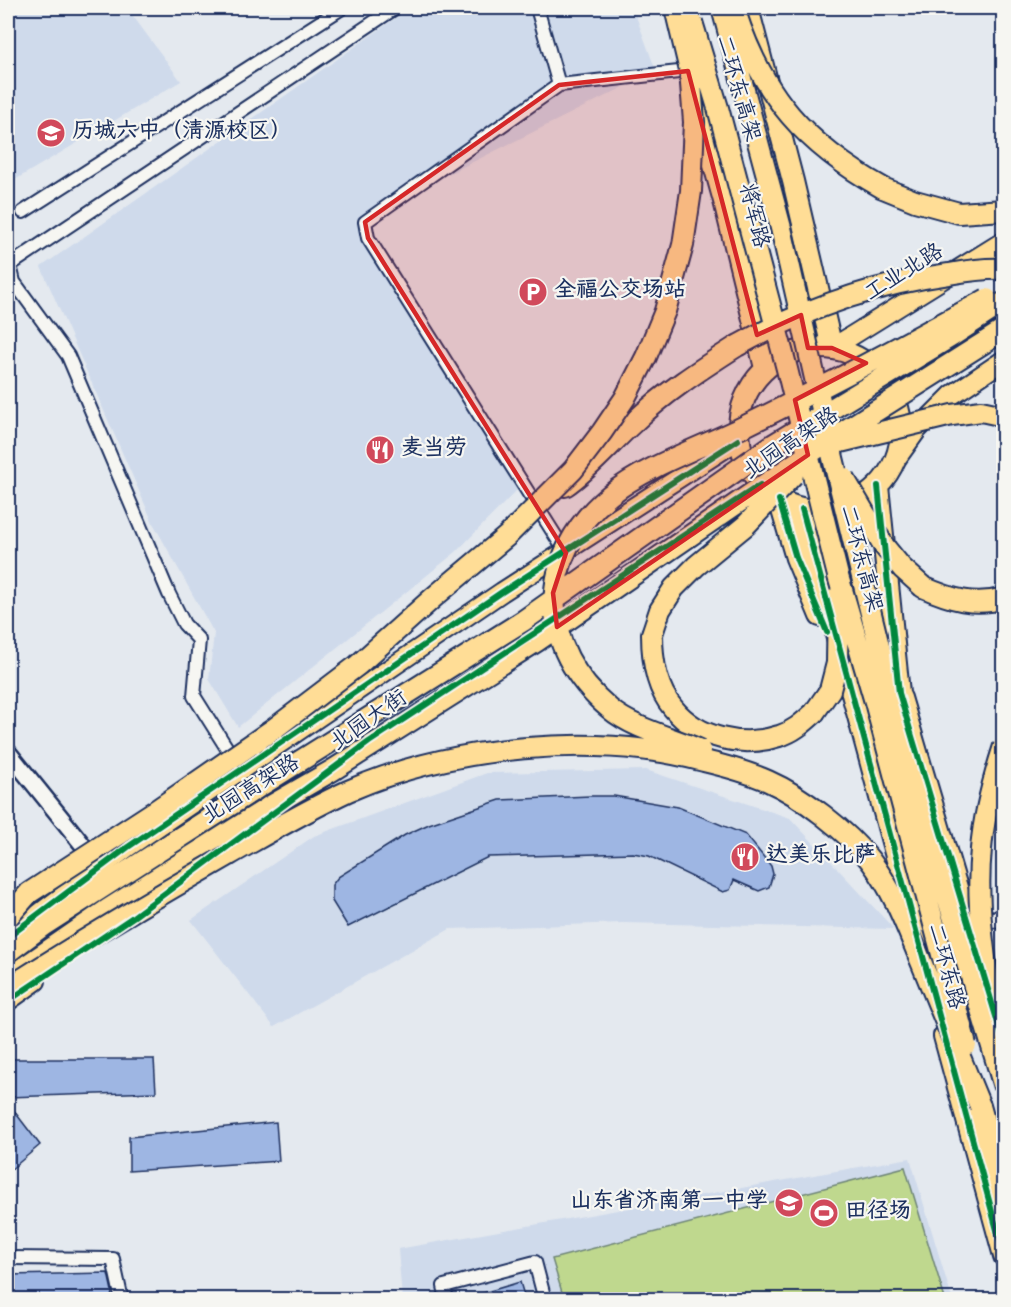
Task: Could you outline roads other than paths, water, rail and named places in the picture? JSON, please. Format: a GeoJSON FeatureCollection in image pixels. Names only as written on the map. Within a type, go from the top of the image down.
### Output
{"type":"FeatureCollection","features":[{"type":"Feature","properties":{"kind":"highway","name":"将军路"},"geometry":{"type":"LineString","coordinates":[[670,8],[724,201],[765,368]]}},
{"type":"Feature","properties":{"kind":"highway"},"geometry":{"type":"LineString","coordinates":[[8,917],[29,893],[233,758],[358,665],[507,536],[573,471],[625,398],[646,357],[665,311],[683,245],[691,191],[694,122],[690,71],[675,8]]}},
{"type":"Feature","properties":{"kind":"highway","name":"二环东高架"},"geometry":{"type":"LineString","coordinates":[[687,8],[718,108],[788,369],[838,576],[881,723],[1004,1192]]}},
{"type":"Feature","properties":{"kind":"highway","name":"二环东高架"},"geometry":{"type":"LineString","coordinates":[[722,8],[781,228],[826,453],[908,765],[1004,1087]]}},
{"type":"Feature","properties":{"kind":"highway"},"geometry":{"type":"LineString","coordinates":[[734,8],[752,57],[773,93],[798,125],[849,168],[883,188],[915,201],[959,213],[1004,210]]}},
{"type":"Feature","properties":{"kind":"highway"},"geometry":{"type":"LineString","coordinates":[[748,8],[832,348]]}},
{"type":"Feature","properties":{"kind":"highway"},"geometry":{"type":"LineString","coordinates":[[542,502],[578,478],[634,422],[694,373],[751,338],[824,305],[875,289],[930,276],[988,268],[1004,270]]}},
{"type":"Feature","properties":{"kind":"highway"},"geometry":{"type":"LineString","coordinates":[[980,1106],[890,891],[869,858],[832,823],[799,798],[768,781],[696,748],[651,731],[611,710],[583,682],[567,656],[554,618],[553,593],[557,576],[572,540],[593,511],[611,494],[640,475],[743,427],[1004,290]]}},
{"type":"Feature","properties":{"kind":"highway","name":"北园高架路"},"geometry":{"type":"LineString","coordinates":[[8,952],[44,925],[257,788],[523,621],[774,444],[1004,302]]}},
{"type":"Feature","properties":{"kind":"highway","name":"北园高架路"},"geometry":{"type":"LineString","coordinates":[[8,979],[135,892],[537,641],[826,453],[1004,330]]}},
{"type":"Feature","properties":{"kind":"highway"},"geometry":{"type":"LineString","coordinates":[[808,348],[832,348],[860,358],[883,377],[897,402],[902,431],[897,458],[878,486],[852,504],[827,510],[802,508],[779,500],[760,485],[738,440],[739,413],[748,389],[765,368],[785,355],[808,348]]}},
{"type":"Feature","properties":{"kind":"highway"},"geometry":{"type":"LineString","coordinates":[[838,576],[837,663],[830,690],[814,713],[798,727],[779,736],[753,741],[729,740],[708,734],[691,724],[673,708],[661,687],[652,660],[652,634],[660,610],[674,588],[696,566],[746,525],[826,453],[952,415],[981,411],[1004,416]]}},
{"type":"Feature","properties":{"kind":"highway"},"geometry":{"type":"LineString","coordinates":[[826,453],[884,546],[902,568],[923,587],[967,602],[994,601],[1004,598]]}},
{"type":"Feature","properties":{"kind":"highway","name":"二环东路"},"geometry":{"type":"LineString","coordinates":[[878,486],[899,693]]}},
{"type":"Feature","properties":{"kind":"highway","name":"二环东路"},"geometry":{"type":"LineString","coordinates":[[779,500],[796,558],[850,687]]}},
{"type":"Feature","properties":{"kind":"highway","name":"二环东路"},"geometry":{"type":"LineString","coordinates":[[852,504],[899,693],[1004,1044]]}},
{"type":"Feature","properties":{"kind":"highway","name":"二环东路"},"geometry":{"type":"LineString","coordinates":[[802,508],[1004,1256]]}},
{"type":"Feature","properties":{"kind":"highway"},"geometry":{"type":"LineString","coordinates":[[8,988],[150,899],[260,837],[349,791],[399,773],[479,755],[558,746],[603,746],[687,756],[732,768],[768,781]]}},
{"type":"Feature","properties":{"kind":"highway"},"geometry":{"type":"LineString","coordinates":[[1004,746],[986,811],[980,851],[980,897],[986,962],[1004,1076]]}},
{"type":"Feature","properties":{"kind":"main road","name":"工业北路"},"geometry":{"type":"LineString","coordinates":[[832,348],[1004,241]]}},
{"type":"Feature","properties":{"kind":"main road"},"geometry":{"type":"LineString","coordinates":[[897,458],[917,430],[952,395],[1004,360]]}},
{"type":"Feature","properties":{"kind":"main road","name":"北园大街"},"geometry":{"type":"LineString","coordinates":[[8,938],[101,867],[502,592],[738,440]]}},
{"type":"Feature","properties":{"kind":"main road","name":"北园大街"},"geometry":{"type":"LineString","coordinates":[[8,1001],[132,917],[369,742],[760,485]]}},
{"type":"Feature","properties":{"kind":"street"},"geometry":{"type":"LineString","coordinates":[[23,212],[342,8]]}},
{"type":"Feature","properties":{"kind":"street"},"geometry":{"type":"LineString","coordinates":[[233,758],[194,696],[200,640],[184,624],[169,594],[68,356],[14,282],[10,265],[395,8]]}},
{"type":"Feature","properties":{"kind":"street"},"geometry":{"type":"LineString","coordinates":[[537,8],[559,85]]}},
{"type":"Feature","properties":{"kind":"street"},"geometry":{"type":"LineString","coordinates":[[565,551],[368,238],[365,222],[559,85],[688,71]]}},
{"type":"Feature","properties":{"kind":"street"},"geometry":{"type":"LineString","coordinates":[[8,752],[101,867]]}},
{"type":"Feature","properties":{"kind":"street"},"geometry":{"type":"LineString","coordinates":[[966,921],[1004,919]]}},
{"type":"Feature","properties":{"kind":"street"},"geometry":{"type":"LineString","coordinates":[[8,1258],[113,1259],[122,1299]]}},
{"type":"Feature","properties":{"kind":"street"},"geometry":{"type":"LineString","coordinates":[[447,1299],[444,1286],[535,1262],[545,1299]]}},
{"type":"Feature","properties":{"kind":"place","name":"历城六中（清源校区）"},"geometry":{"type":"Point","coordinates":[51,133]}},
{"type":"Feature","properties":{"kind":"place","name":"全福公交场站"},"geometry":{"type":"Point","coordinates":[533,292]}},
{"type":"Feature","properties":{"kind":"place","name":"麦当劳"},"geometry":{"type":"Point","coordinates":[380,450]}},
{"type":"Feature","properties":{"kind":"place","name":"达美乐比萨"},"geometry":{"type":"Point","coordinates":[745,857]}},
{"type":"Feature","properties":{"kind":"place","name":"山东省济南第一中学"},"geometry":{"type":"Point","coordinates":[789,1203]}},
{"type":"Feature","properties":{"kind":"place","name":"田径场"},"geometry":{"type":"Point","coordinates":[824,1213]}}]}
